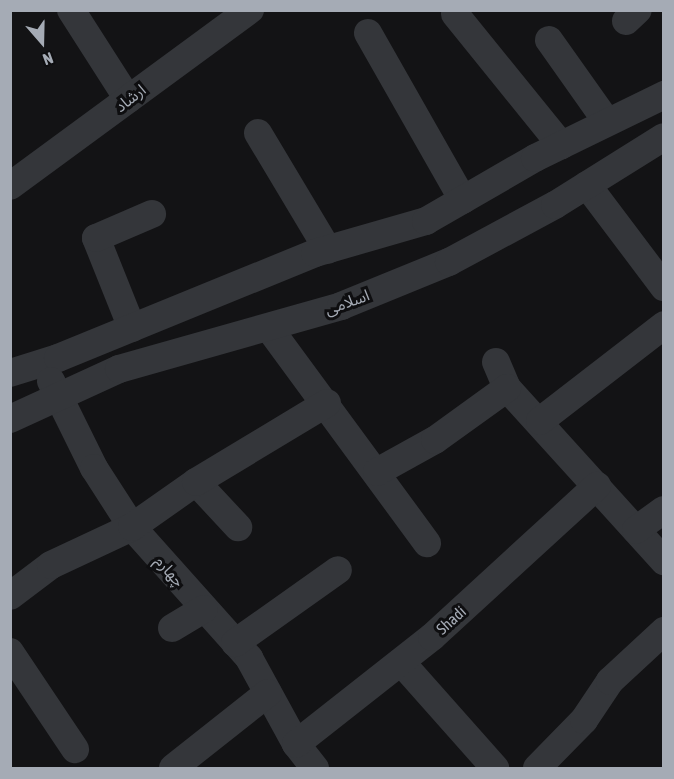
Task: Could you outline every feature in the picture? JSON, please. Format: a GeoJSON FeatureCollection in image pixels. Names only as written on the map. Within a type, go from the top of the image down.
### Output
{"type":"FeatureCollection","features":[{"type":"Feature","properties":{"kind":"street"},"geometry":{"type":"LineString","coordinates":[[71,10],[128,99]]}},
{"type":"Feature","properties":{"kind":"street","name":"ارشاد"},"geometry":{"type":"LineString","coordinates":[[10,186],[250,10]]}},
{"type":"Feature","properties":{"kind":"street"},"geometry":{"type":"LineString","coordinates":[[455,14],[561,145]]}},
{"type":"Feature","properties":{"kind":"street"},"geometry":{"type":"LineString","coordinates":[[369,33],[463,200]]}},
{"type":"Feature","properties":{"kind":"street"},"geometry":{"type":"LineString","coordinates":[[549,39],[607,122]]}},
{"type":"Feature","properties":{"kind":"street"},"geometry":{"type":"LineString","coordinates":[[10,373],[132,328],[328,250],[426,221],[561,145],[663,94]]}},
{"type":"Feature","properties":{"kind":"street"},"geometry":{"type":"LineString","coordinates":[[258,134],[328,250]]}},
{"type":"Feature","properties":{"kind":"street","name":"اسلامی"},"geometry":{"type":"LineString","coordinates":[[10,419],[119,369],[341,306],[449,262],[587,185],[663,137]]}},
{"type":"Feature","properties":{"kind":"street"},"geometry":{"type":"LineString","coordinates":[[587,185],[663,287]]}},
{"type":"Feature","properties":{"kind":"street"},"geometry":{"type":"LineString","coordinates":[[132,328],[96,238],[152,214]]}},
{"type":"Feature","properties":{"kind":"street"},"geometry":{"type":"LineString","coordinates":[[540,421],[663,326]]}},
{"type":"Feature","properties":{"kind":"street"},"geometry":{"type":"LineString","coordinates":[[269,328],[427,543]]}},
{"type":"Feature","properties":{"kind":"street","name":"چهارم"},"geometry":{"type":"LineString","coordinates":[[41,363],[60,396],[94,468],[132,527],[249,657],[296,744],[315,768]]}},
{"type":"Feature","properties":{"kind":"street"},"geometry":{"type":"LineString","coordinates":[[377,472],[435,440],[502,375],[663,561]]}},
{"type":"Feature","properties":{"kind":"street"},"geometry":{"type":"LineString","coordinates":[[10,596],[51,565],[132,527],[196,482],[327,404]]}},
{"type":"Feature","properties":{"kind":"street"},"geometry":{"type":"LineString","coordinates":[[196,482],[238,526]]}},
{"type":"Feature","properties":{"kind":"street","name":"Shadi"},"geometry":{"type":"LineString","coordinates":[[296,744],[401,662],[597,486]]}},
{"type":"Feature","properties":{"kind":"street"},"geometry":{"type":"LineString","coordinates":[[636,530],[663,510]]}},
{"type":"Feature","properties":{"kind":"street"},"geometry":{"type":"LineString","coordinates":[[235,643],[338,570]]}},
{"type":"Feature","properties":{"kind":"street"},"geometry":{"type":"LineString","coordinates":[[172,628],[204,609]]}},
{"type":"Feature","properties":{"kind":"street"},"geometry":{"type":"LineString","coordinates":[[537,768],[584,720],[610,681],[663,631]]}},
{"type":"Feature","properties":{"kind":"street"},"geometry":{"type":"LineString","coordinates":[[10,652],[75,749]]}},
{"type":"Feature","properties":{"kind":"street"},"geometry":{"type":"LineString","coordinates":[[401,662],[495,768]]}},
{"type":"Feature","properties":{"kind":"street"},"geometry":{"type":"LineString","coordinates":[[173,768],[268,693]]}}]}
